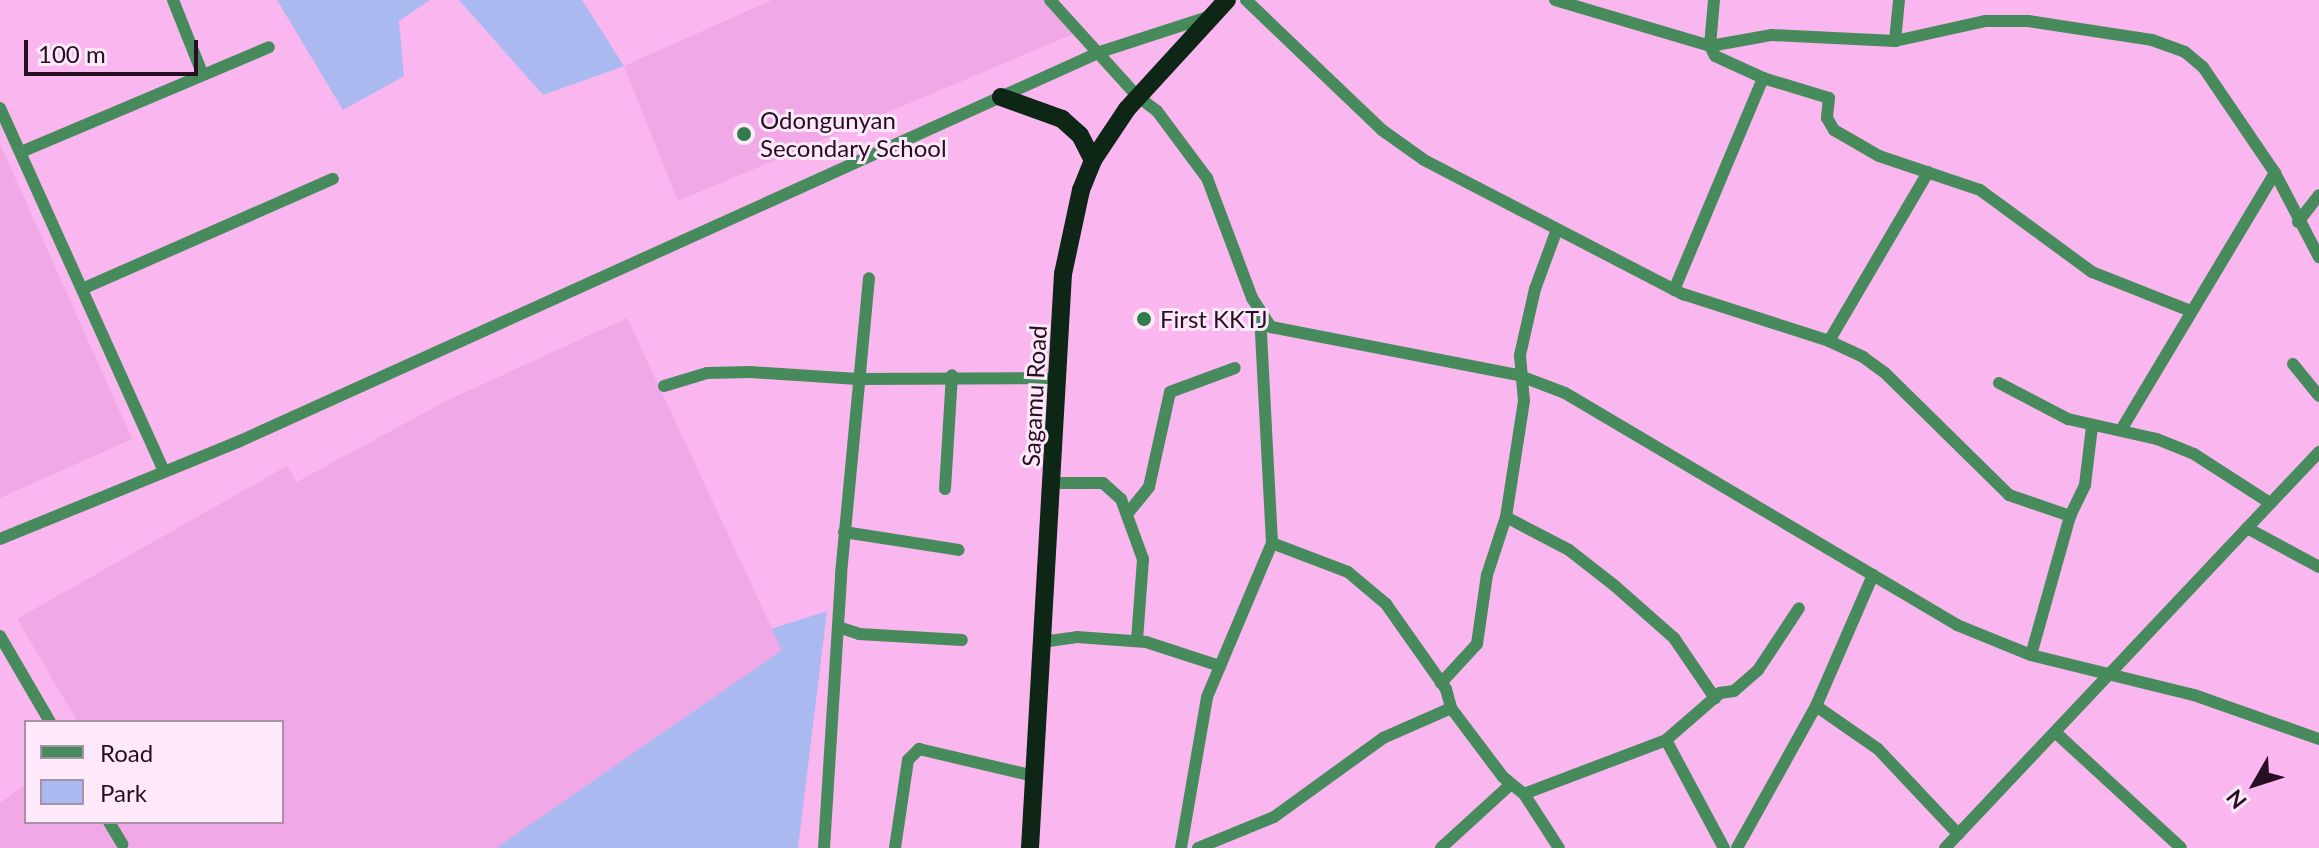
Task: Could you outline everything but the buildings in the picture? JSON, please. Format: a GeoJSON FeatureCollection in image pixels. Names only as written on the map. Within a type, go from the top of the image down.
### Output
{"type":"FeatureCollection","features":[{"type":"Feature","properties":{"kind":"highway","name":"Sagamu Road"},"geometry":{"type":"LineString","coordinates":[[1030,848],[1054,483],[1063,274],[1093,160],[1137,96],[1227,0]]}},
{"type":"Feature","properties":{"kind":"highway"},"geometry":{"type":"LineString","coordinates":[[1001,97],[1062,119],[1080,135],[1093,160]]}},
{"type":"Feature","properties":{"kind":"street"},"geometry":{"type":"LineString","coordinates":[[173,0],[202,73]]}},
{"type":"Feature","properties":{"kind":"street"},"geometry":{"type":"LineString","coordinates":[[1050,0],[1137,96],[1157,111],[1207,178],[1260,315],[1272,543],[1207,697],[1181,848]]}},
{"type":"Feature","properties":{"kind":"street"},"geometry":{"type":"LineString","coordinates":[[1246,0],[1406,149],[1556,232],[1674,290],[1829,341],[1885,373],[2009,495],[2070,516]]}},
{"type":"Feature","properties":{"kind":"street"},"geometry":{"type":"LineString","coordinates":[[1555,0],[1710,46],[1772,35],[1895,41],[1985,21],[2028,21],[2152,40],[2185,52],[2203,67],[2275,173],[2319,257]]}},
{"type":"Feature","properties":{"kind":"street"},"geometry":{"type":"LineString","coordinates":[[1714,0],[1710,46],[1723,62],[1829,98],[1827,118],[1834,130],[1879,156],[1980,190],[2092,272],[2188,310]]}},
{"type":"Feature","properties":{"kind":"street"},"geometry":{"type":"LineString","coordinates":[[1895,41],[1899,0]]}},
{"type":"Feature","properties":{"kind":"street"},"geometry":{"type":"LineString","coordinates":[[0,539],[164,471],[1100,52],[1211,16]]}},
{"type":"Feature","properties":{"kind":"street"},"geometry":{"type":"LineString","coordinates":[[21,152],[269,47]]}},
{"type":"Feature","properties":{"kind":"street"},"geometry":{"type":"LineString","coordinates":[[1674,290],[1763,78]]}},
{"type":"Feature","properties":{"kind":"street"},"geometry":{"type":"LineString","coordinates":[[0,108],[164,471]]}},
{"type":"Feature","properties":{"kind":"street"},"geometry":{"type":"LineString","coordinates":[[1829,341],[1928,172]]}},
{"type":"Feature","properties":{"kind":"street"},"geometry":{"type":"LineString","coordinates":[[2121,430],[2188,310],[2275,173]]}},
{"type":"Feature","properties":{"kind":"street"},"geometry":{"type":"LineString","coordinates":[[82,289],[333,179]]}},
{"type":"Feature","properties":{"kind":"street"},"geometry":{"type":"LineString","coordinates":[[2298,222],[2319,195]]}},
{"type":"Feature","properties":{"kind":"street"},"geometry":{"type":"LineString","coordinates":[[1441,683],[1474,650],[1487,575],[1506,517],[1524,401],[1518,375],[1535,289],[1556,232]]}},
{"type":"Feature","properties":{"kind":"street"},"geometry":{"type":"LineString","coordinates":[[824,848],[844,532],[869,278]]}},
{"type":"Feature","properties":{"kind":"street"},"geometry":{"type":"LineString","coordinates":[[1260,315],[1283,333],[1518,375],[1565,393],[1957,625],[2031,655],[2110,673],[2319,739]]}},
{"type":"Feature","properties":{"kind":"street"},"geometry":{"type":"LineString","coordinates":[[2293,364],[2319,396]]}},
{"type":"Feature","properties":{"kind":"street"},"geometry":{"type":"LineString","coordinates":[[1128,513],[1149,487],[1170,392],[1235,368]]}},
{"type":"Feature","properties":{"kind":"street"},"geometry":{"type":"LineString","coordinates":[[664,386],[707,373],[858,379],[952,375],[1059,378]]}},
{"type":"Feature","properties":{"kind":"street"},"geometry":{"type":"LineString","coordinates":[[945,489],[952,375]]}},
{"type":"Feature","properties":{"kind":"street"},"geometry":{"type":"LineString","coordinates":[[1999,383],[2035,405],[2092,426],[2121,430],[2194,454],[2270,503]]}},
{"type":"Feature","properties":{"kind":"street"},"geometry":{"type":"LineString","coordinates":[[2031,655],[2070,516],[2085,485],[2092,426]]}},
{"type":"Feature","properties":{"kind":"street"},"geometry":{"type":"LineString","coordinates":[[1945,848],[2319,452]]}},
{"type":"Feature","properties":{"kind":"street"},"geometry":{"type":"LineString","coordinates":[[1054,483],[1103,483],[1118,493],[1143,559],[1137,641]]}},
{"type":"Feature","properties":{"kind":"street"},"geometry":{"type":"LineString","coordinates":[[1506,517],[1569,550],[1615,586],[1674,638],[1715,698]]}},
{"type":"Feature","properties":{"kind":"street"},"geometry":{"type":"LineString","coordinates":[[2247,528],[2319,567]]}},
{"type":"Feature","properties":{"kind":"street"},"geometry":{"type":"LineString","coordinates":[[844,532],[959,550]]}},
{"type":"Feature","properties":{"kind":"street"},"geometry":{"type":"LineString","coordinates":[[1272,543],[1348,572],[1386,604],[1441,683],[1451,708],[1511,784],[1524,794],[1559,848]]}},
{"type":"Feature","properties":{"kind":"street"},"geometry":{"type":"LineString","coordinates":[[1737,848],[1816,706],[1873,575]]}},
{"type":"Feature","properties":{"kind":"street"},"geometry":{"type":"LineString","coordinates":[[1524,794],[1666,740],[1715,698],[1734,691],[1758,670],[1799,608]]}},
{"type":"Feature","properties":{"kind":"street"},"geometry":{"type":"LineString","coordinates":[[838,627],[859,634],[962,640]]}},
{"type":"Feature","properties":{"kind":"street"},"geometry":{"type":"LineString","coordinates":[[0,636],[49,720]]}},
{"type":"Feature","properties":{"kind":"street"},"geometry":{"type":"LineString","coordinates":[[1042,642],[1077,637],[1137,641],[1220,666]]}},
{"type":"Feature","properties":{"kind":"street"},"geometry":{"type":"LineString","coordinates":[[1816,706],[1878,749],[1958,834]]}},
{"type":"Feature","properties":{"kind":"street"},"geometry":{"type":"LineString","coordinates":[[1198,848],[1274,817],[1370,746],[1451,708]]}},
{"type":"Feature","properties":{"kind":"street"},"geometry":{"type":"LineString","coordinates":[[2055,732],[2166,844],[2181,848]]}},
{"type":"Feature","properties":{"kind":"street"},"geometry":{"type":"LineString","coordinates":[[1666,740],[1724,848]]}},
{"type":"Feature","properties":{"kind":"street"},"geometry":{"type":"LineString","coordinates":[[895,848],[908,760],[919,749],[1034,776]]}},
{"type":"Feature","properties":{"kind":"street"},"geometry":{"type":"LineString","coordinates":[[1441,848],[1511,784]]}},
{"type":"Feature","properties":{"kind":"street"},"geometry":{"type":"LineString","coordinates":[[110,824],[122,844]]}},
{"type":"Feature","properties":{"kind":"shaded area","name":"Odongunyan Secondary School"},"geometry":{"type":"Polygon","coordinates":[[[772,0],[1048,0],[1080,31],[678,201],[624,66],[772,0]]]}},
{"type":"Feature","properties":{"kind":"shaded area"},"geometry":{"type":"Polygon","coordinates":[[[0,144],[132,439],[0,498],[0,144]]]}},
{"type":"Feature","properties":{"kind":"shaded area"},"geometry":{"type":"Polygon","coordinates":[[[627,318],[782,650],[496,848],[0,848],[0,803],[24,785],[24,824],[284,824],[284,720],[77,720],[17,619],[287,466],[297,482],[446,401],[627,318]]]}},
{"type":"Feature","properties":{"kind":"green space"},"geometry":{"type":"Polygon","coordinates":[[[277,0],[430,0],[399,21],[404,76],[343,110],[277,0]]]}},
{"type":"Feature","properties":{"kind":"green space"},"geometry":{"type":"Polygon","coordinates":[[[459,0],[582,0],[624,66],[543,95],[459,0]]]}},
{"type":"Feature","properties":{"kind":"green space"},"geometry":{"type":"Polygon","coordinates":[[[827,611],[798,848],[496,848],[782,650],[771,629],[827,611]]]}},
{"type":"Feature","properties":{"kind":"place","name":"Odongunyan Secondary School"},"geometry":{"type":"Point","coordinates":[744,134]}},
{"type":"Feature","properties":{"kind":"place","name":"First KKTJ"},"geometry":{"type":"Point","coordinates":[1144,319]}}]}
